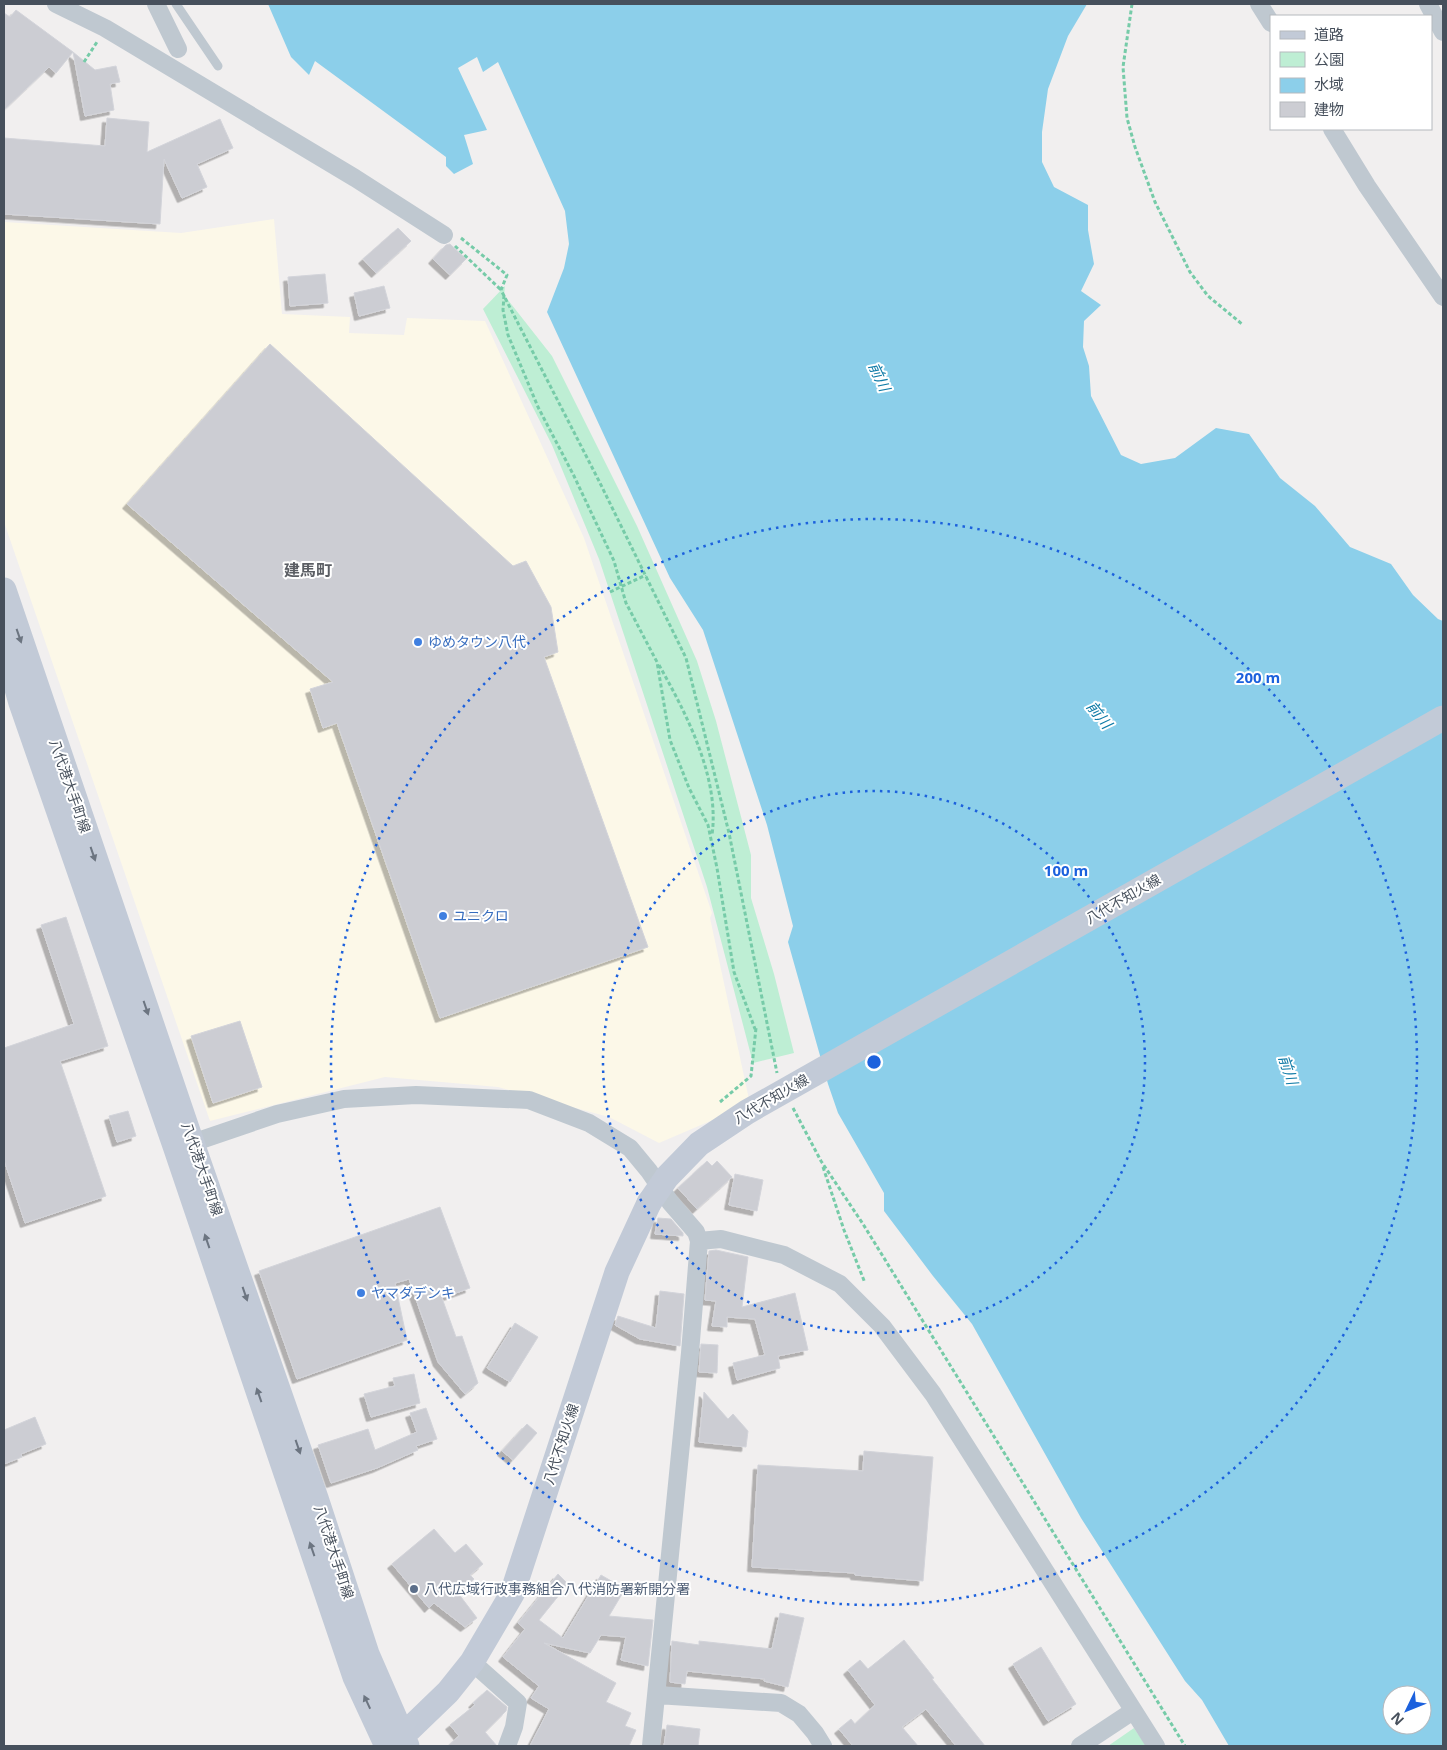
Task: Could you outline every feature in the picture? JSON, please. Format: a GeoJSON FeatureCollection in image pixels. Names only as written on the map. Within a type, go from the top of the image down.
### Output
{"type":"FeatureCollection","features":[{"type":"Feature","properties":{"kind":"main road","name":"八代港大手町線"},"geometry":{"type":"LineString","coordinates":[[4,590],[184,1144]]}},
{"type":"Feature","properties":{"kind":"main road","name":"八代港大手町線"},"geometry":{"type":"LineString","coordinates":[[4,643],[21,703],[316,1498],[397,1744]]}},
{"type":"Feature","properties":{"kind":"main road","name":"八代不知火線"},"geometry":{"type":"LineString","coordinates":[[397,1744],[448,1692],[472,1662],[512,1594],[616,1272],[648,1203],[667,1177],[699,1144],[747,1112],[1443,718]]}},
{"type":"Feature","properties":{"kind":"street"},"geometry":{"type":"LineString","coordinates":[[56,4],[105,28],[347,173],[444,235]]}},
{"type":"Feature","properties":{"kind":"street"},"geometry":{"type":"LineString","coordinates":[[156,4],[178,49]]}},
{"type":"Feature","properties":{"kind":"street"},"geometry":{"type":"LineString","coordinates":[[1259,4],[1270,21]]}},
{"type":"Feature","properties":{"kind":"street"},"geometry":{"type":"LineString","coordinates":[[1428,4],[1443,32]]}},
{"type":"Feature","properties":{"kind":"street"},"geometry":{"type":"LineString","coordinates":[[1333,130],[1367,186],[1443,298]]}},
{"type":"Feature","properties":{"kind":"street"},"geometry":{"type":"LineString","coordinates":[[184,1144],[277,1114],[344,1099],[416,1095],[529,1100],[589,1123],[630,1148],[649,1171],[670,1202],[696,1232],[699,1241],[690,1353],[651,1746]]}},
{"type":"Feature","properties":{"kind":"street"},"geometry":{"type":"LineString","coordinates":[[699,1241],[721,1239],[784,1255],[840,1284],[882,1326],[933,1394],[1156,1746]]}},
{"type":"Feature","properties":{"kind":"street"},"geometry":{"type":"LineString","coordinates":[[472,1662],[518,1703],[514,1728],[507,1746]]}},
{"type":"Feature","properties":{"kind":"street"},"geometry":{"type":"LineString","coordinates":[[657,1695],[781,1703],[799,1714],[823,1746]]}},
{"type":"Feature","properties":{"kind":"street"},"geometry":{"type":"LineString","coordinates":[[1080,1746],[1133,1711]]}},
{"type":"Feature","properties":{"kind":"lane"},"geometry":{"type":"LineString","coordinates":[[176,4],[218,66]]}},
{"type":"Feature","properties":{"kind":"path"},"geometry":{"type":"LineString","coordinates":[[1132,4],[1123,67],[1127,118],[1135,147],[1155,202],[1190,272],[1208,296],[1242,324]]}},
{"type":"Feature","properties":{"kind":"path"},"geometry":{"type":"LineString","coordinates":[[84,62],[105,28]]}},
{"type":"Feature","properties":{"kind":"path"},"geometry":{"type":"LineString","coordinates":[[444,235],[502,290],[599,480],[686,658],[729,833],[774,1068],[778,1076]]}},
{"type":"Feature","properties":{"kind":"path"},"geometry":{"type":"LineString","coordinates":[[502,290],[507,275]]}},
{"type":"Feature","properties":{"kind":"path"},"geometry":{"type":"LineString","coordinates":[[504,295],[503,310],[508,335],[538,408],[574,476],[614,561],[626,603],[675,694],[705,763],[714,818],[711,839]]}},
{"type":"Feature","properties":{"kind":"path"},"geometry":{"type":"LineString","coordinates":[[610,592],[646,575]]}},
{"type":"Feature","properties":{"kind":"path"},"geometry":{"type":"LineString","coordinates":[[657,662],[670,740],[689,788],[708,825],[734,972],[756,1027],[751,1076],[714,1107]]}},
{"type":"Feature","properties":{"kind":"path"},"geometry":{"type":"LineString","coordinates":[[790,1102],[821,1161],[862,1224],[1185,1746]]}},
{"type":"Feature","properties":{"kind":"path"},"geometry":{"type":"LineString","coordinates":[[821,1161],[844,1230],[868,1291]]}},
{"type":"Feature","properties":{"kind":"shaded area"},"geometry":{"type":"Polygon","coordinates":[[[274,219],[282,314],[350,317],[349,333],[404,335],[407,318],[485,321],[584,538],[712,913],[710,918],[750,1104],[659,1143],[609,1117],[498,1087],[385,1077],[210,1121],[4,522],[4,222],[181,233],[274,219]]]}},
{"type":"Feature","properties":{"kind":"green space"},"geometry":{"type":"Polygon","coordinates":[[[505,286],[504,295],[552,356],[637,526],[697,661],[716,721],[751,855],[751,898],[774,974],[794,1053],[753,1063],[707,887],[599,559],[552,445],[483,309],[505,286]]]}},
{"type":"Feature","properties":{"kind":"green space"},"geometry":{"type":"Polygon","coordinates":[[[1134,1728],[1146,1746],[1108,1746],[1134,1728]]]}},
{"type":"Feature","properties":{"kind":"water","name":"前川"},"geometry":{"type":"Polygon","coordinates":[[[268,4],[1087,4],[1068,36],[1048,89],[1042,132],[1042,162],[1054,187],[1088,205],[1088,230],[1094,264],[1081,291],[1101,305],[1084,321],[1083,347],[1089,366],[1091,396],[1121,455],[1141,464],[1175,458],[1216,428],[1249,434],[1280,478],[1315,506],[1350,547],[1391,564],[1413,595],[1438,619],[1443,621],[1443,1746],[1229,1746],[1202,1700],[1185,1681],[1081,1518],[972,1324],[884,1211],[884,1193],[838,1113],[788,942],[793,926],[767,825],[703,630],[670,578],[547,312],[564,268],[569,244],[565,211],[498,62],[483,72],[477,57],[458,68],[487,130],[464,135],[473,164],[454,174],[446,166],[446,157],[315,61],[309,75],[291,57],[268,4]]]}},
{"type":"Feature","properties":{"kind":"building"},"geometry":{"type":"Polygon","coordinates":[[[16,10],[73,52],[56,73],[49,67],[4,110],[4,13],[10,17],[16,10]]]}},
{"type":"Feature","properties":{"kind":"building"},"geometry":{"type":"Polygon","coordinates":[[[73,52],[95,70],[116,66],[120,82],[110,84],[114,110],[85,116],[73,52]]]}},
{"type":"Feature","properties":{"kind":"building"},"geometry":{"type":"Polygon","coordinates":[[[107,118],[149,122],[147,152],[220,119],[233,148],[197,164],[207,187],[182,198],[164,159],[160,224],[4,214],[4,138],[105,146],[107,118]]]}},
{"type":"Feature","properties":{"kind":"building"},"geometry":{"type":"Polygon","coordinates":[[[398,228],[411,241],[376,273],[363,259],[398,228]]]}},
{"type":"Feature","properties":{"kind":"building"},"geometry":{"type":"Polygon","coordinates":[[[450,244],[466,259],[450,275],[433,259],[446,245],[450,244]]]}},
{"type":"Feature","properties":{"kind":"building"},"geometry":{"type":"Polygon","coordinates":[[[325,274],[328,303],[290,306],[288,277],[325,274]]]}},
{"type":"Feature","properties":{"kind":"building"},"geometry":{"type":"Polygon","coordinates":[[[384,286],[390,308],[359,316],[354,293],[384,286]]]}},
{"type":"Feature","properties":{"kind":"building"},"geometry":{"type":"Polygon","coordinates":[[[270,344],[513,566],[526,561],[551,607],[558,652],[544,657],[648,947],[440,1018],[337,723],[323,728],[310,689],[333,682],[127,504],[270,344]]]}},
{"type":"Feature","properties":{"kind":"building"},"geometry":{"type":"Polygon","coordinates":[[[66,917],[108,1046],[60,1061],[106,1196],[25,1223],[4,1160],[4,1048],[74,1024],[41,925],[66,917]]]}},
{"type":"Feature","properties":{"kind":"building"},"geometry":{"type":"Polygon","coordinates":[[[240,1021],[262,1087],[213,1103],[191,1036],[240,1021]]]}},
{"type":"Feature","properties":{"kind":"building"},"geometry":{"type":"Polygon","coordinates":[[[128,1111],[136,1136],[117,1142],[109,1116],[128,1111]]]}},
{"type":"Feature","properties":{"kind":"building"},"geometry":{"type":"Polygon","coordinates":[[[707,1161],[712,1166],[717,1161],[732,1177],[697,1209],[678,1188],[707,1161]]]}},
{"type":"Feature","properties":{"kind":"building"},"geometry":{"type":"Polygon","coordinates":[[[735,1174],[763,1180],[757,1211],[729,1205],[735,1174]]]}},
{"type":"Feature","properties":{"kind":"building","name":"ヤマダデンキ"},"geometry":{"type":"Polygon","coordinates":[[[440,1207],[470,1288],[442,1298],[456,1337],[462,1336],[478,1383],[465,1394],[438,1362],[409,1279],[395,1283],[407,1340],[297,1379],[259,1271],[440,1207]]]}},
{"type":"Feature","properties":{"kind":"building"},"geometry":{"type":"Polygon","coordinates":[[[658,1218],[671,1219],[683,1233],[683,1236],[655,1234],[658,1218]]]}},
{"type":"Feature","properties":{"kind":"building"},"geometry":{"type":"Polygon","coordinates":[[[716,1250],[748,1257],[742,1307],[795,1293],[808,1350],[778,1356],[780,1368],[737,1380],[733,1363],[765,1355],[755,1319],[727,1317],[727,1327],[712,1326],[716,1301],[705,1300],[709,1251],[716,1250]]]}},
{"type":"Feature","properties":{"kind":"building"},"geometry":{"type":"Polygon","coordinates":[[[660,1291],[684,1294],[680,1346],[640,1339],[615,1325],[618,1316],[656,1328],[660,1291]]]}},
{"type":"Feature","properties":{"kind":"building"},"geometry":{"type":"Polygon","coordinates":[[[515,1323],[538,1337],[510,1382],[487,1368],[515,1323]]]}},
{"type":"Feature","properties":{"kind":"building"},"geometry":{"type":"Polygon","coordinates":[[[701,1344],[718,1345],[717,1373],[699,1372],[701,1344]]]}},
{"type":"Feature","properties":{"kind":"building"},"geometry":{"type":"Polygon","coordinates":[[[414,1374],[420,1403],[371,1417],[364,1394],[395,1386],[393,1378],[414,1374]]]}},
{"type":"Feature","properties":{"kind":"building"},"geometry":{"type":"Polygon","coordinates":[[[704,1392],[728,1419],[733,1414],[748,1431],[746,1447],[699,1442],[704,1392]]]}},
{"type":"Feature","properties":{"kind":"building"},"geometry":{"type":"Polygon","coordinates":[[[426,1408],[437,1439],[416,1446],[418,1450],[377,1468],[331,1483],[318,1445],[368,1429],[375,1450],[417,1432],[410,1413],[426,1408]]]}},
{"type":"Feature","properties":{"kind":"building"},"geometry":{"type":"Polygon","coordinates":[[[35,1417],[46,1444],[21,1454],[22,1457],[4,1464],[4,1430],[35,1417]]]}},
{"type":"Feature","properties":{"kind":"building"},"geometry":{"type":"Polygon","coordinates":[[[527,1424],[537,1433],[513,1460],[502,1451],[527,1424]]]}},
{"type":"Feature","properties":{"kind":"building"},"geometry":{"type":"Polygon","coordinates":[[[864,1451],[933,1457],[923,1581],[855,1575],[855,1573],[752,1567],[758,1465],[863,1471],[864,1451]]]}},
{"type":"Feature","properties":{"kind":"building"},"geometry":{"type":"Polygon","coordinates":[[[434,1529],[455,1553],[466,1544],[483,1564],[470,1575],[474,1579],[458,1593],[477,1618],[465,1627],[434,1603],[429,1608],[392,1564],[434,1529]]]}},
{"type":"Feature","properties":{"kind":"building"},"geometry":{"type":"Polygon","coordinates":[[[558,1574],[568,1584],[539,1620],[563,1638],[601,1575],[625,1589],[609,1616],[653,1620],[648,1666],[621,1660],[626,1637],[601,1635],[590,1653],[544,1643],[616,1683],[606,1702],[631,1713],[625,1726],[636,1730],[629,1746],[530,1746],[549,1709],[531,1698],[539,1686],[503,1657],[525,1629],[518,1623],[558,1574]]]}},
{"type":"Feature","properties":{"kind":"building"},"geometry":{"type":"Polygon","coordinates":[[[780,1613],[804,1618],[788,1687],[764,1681],[765,1679],[687,1671],[685,1684],[670,1682],[672,1641],[699,1645],[699,1641],[772,1649],[780,1613]]]}},
{"type":"Feature","properties":{"kind":"building"},"geometry":{"type":"Polygon","coordinates":[[[904,1640],[985,1746],[956,1746],[926,1709],[902,1727],[918,1746],[853,1746],[839,1729],[851,1719],[855,1724],[875,1705],[848,1670],[860,1660],[868,1669],[904,1640]]]}},
{"type":"Feature","properties":{"kind":"building"},"geometry":{"type":"Polygon","coordinates":[[[1041,1647],[1076,1704],[1048,1721],[1013,1664],[1041,1647]]]}},
{"type":"Feature","properties":{"kind":"building"},"geometry":{"type":"Polygon","coordinates":[[[487,1690],[507,1707],[506,1711],[485,1732],[497,1746],[448,1746],[459,1736],[450,1725],[475,1705],[473,1703],[487,1690]]]}},
{"type":"Feature","properties":{"kind":"building"},"geometry":{"type":"Polygon","coordinates":[[[667,1725],[700,1729],[698,1746],[664,1746],[667,1725]]]}},
{"type":"Feature","properties":{"kind":"place","name":"ゆめタウン八代"},"geometry":{"type":"Point","coordinates":[418,642]}},
{"type":"Feature","properties":{"kind":"place","name":"ユニクロ"},"geometry":{"type":"Point","coordinates":[443,916]}},
{"type":"Feature","properties":{"kind":"place","name":"ヤマダデンキ"},"geometry":{"type":"Point","coordinates":[361,1293]}},
{"type":"Feature","properties":{"kind":"place","name":"八代広域行政事務組合八代消防署新開分署"},"geometry":{"type":"Point","coordinates":[414,1589]}},
{"type":"Feature","properties":{"kind":"district","name":"建馬町"},"geometry":{"type":"Point","coordinates":[308,570]}}]}
